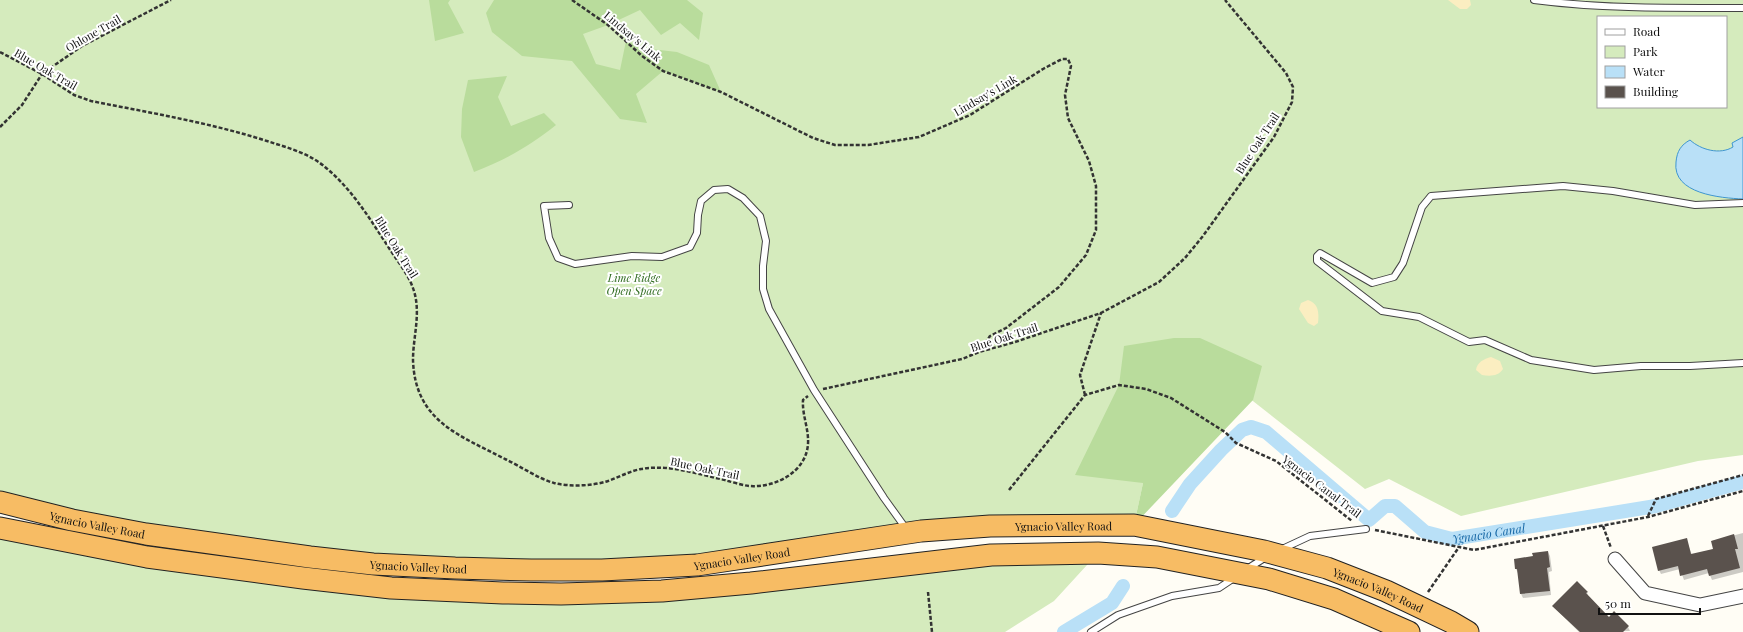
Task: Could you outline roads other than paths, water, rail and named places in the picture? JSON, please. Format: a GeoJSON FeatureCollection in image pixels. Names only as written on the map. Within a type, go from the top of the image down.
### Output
{"type":"FeatureCollection","features":[{"type":"Feature","properties":{"kind":"highway","name":"Ygnacio Valley Road"},"geometry":{"type":"LineString","coordinates":[[0,502],[72,520],[146,534],[318,558],[373,564],[455,568],[602,570],[697,565],[909,533],[990,526],[1134,525],[1273,553],[1327,568],[1418,606],[1468,632]]}},
{"type":"Feature","properties":{"kind":"highway","name":"Ygnacio Valley Road"},"geometry":{"type":"LineString","coordinates":[[0,528],[170,560],[391,588],[561,594],[662,591],[751,583],[999,555],[1098,553],[1150,557],[1270,579],[1334,599],[1409,632]]}},
{"type":"Feature","properties":{"kind":"street"},"geometry":{"type":"LineString","coordinates":[[1615,559],[1645,593],[1700,604],[1743,596]]}},
{"type":"Feature","properties":{"kind":"lane"},"geometry":{"type":"LineString","coordinates":[[1534,0],[1579,5],[1663,8],[1743,8]]}},
{"type":"Feature","properties":{"kind":"lane"},"geometry":{"type":"LineString","coordinates":[[1743,204],[1695,205],[1613,191],[1563,186],[1431,196],[1422,207],[1403,263],[1394,277],[1372,283],[1320,253],[1316,256],[1317,261],[1382,311],[1419,318],[1469,342],[1485,340],[1531,360],[1594,370],[1641,366],[1690,366],[1743,363]]}},
{"type":"Feature","properties":{"kind":"lane"},"geometry":{"type":"LineString","coordinates":[[570,205],[544,206],[549,238],[558,258],[575,264],[632,256],[662,257],[676,253],[690,247],[697,233],[698,215],[701,201],[714,190],[728,189],[744,198],[760,216],[766,241],[763,266],[763,289],[769,309],[814,390],[884,498],[909,533]]}},
{"type":"Feature","properties":{"kind":"lane"},"geometry":{"type":"LineString","coordinates":[[1091,632],[1118,615],[1172,596],[1219,588],[1273,553],[1310,536],[1366,528]]}},
{"type":"Feature","properties":{"kind":"water"},"geometry":{"type":"Polygon","coordinates":[[[1743,137],[1743,199],[1723,197],[1700,192],[1690,188],[1682,181],[1677,173],[1676,162],[1678,152],[1687,142],[1690,140],[1694,144],[1705,149],[1722,151],[1733,147],[1732,143],[1743,137]]]}},
{"type":"Feature","properties":{"kind":"waterway","name":"Ygnacio Canal"},"geometry":{"type":"LineString","coordinates":[[1172,511],[1190,484],[1221,450],[1242,430],[1251,427],[1266,432],[1369,520],[1385,506],[1395,506],[1425,532],[1452,539],[1656,506],[1743,482]]}},
{"type":"Feature","properties":{"kind":"waterway","name":"Ygnacio Canal"},"geometry":{"type":"LineString","coordinates":[[1064,632],[1112,603],[1123,586]]}},
{"type":"Feature","properties":{"kind":"park label","name":"Lime Ridge Open Space"},"geometry":{"type":"Point","coordinates":[634,283]}}]}
